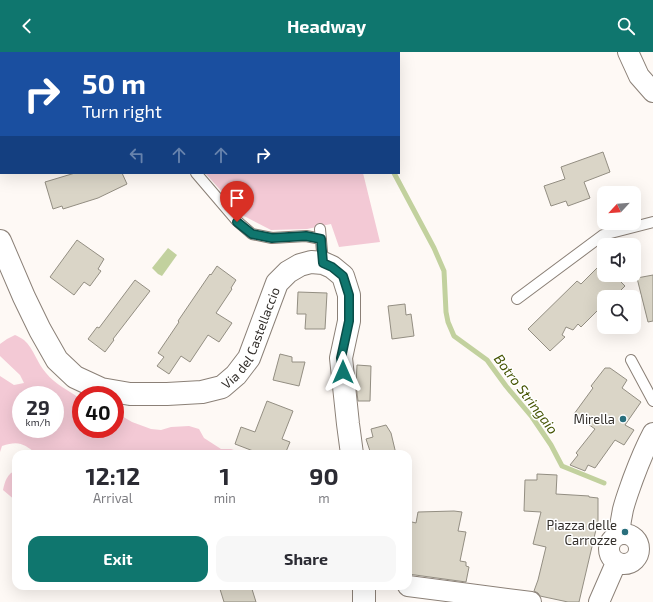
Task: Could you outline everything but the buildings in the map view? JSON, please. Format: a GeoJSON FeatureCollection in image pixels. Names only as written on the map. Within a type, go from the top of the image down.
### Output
{"type":"FeatureCollection","features":[{"type":"Feature","properties":{"kind":"street"},"geometry":{"type":"LineString","coordinates":[[628,52],[639,76],[653,92]]}},
{"type":"Feature","properties":{"kind":"street","name":"Via del Castellaccio"},"geometry":{"type":"LineString","coordinates":[[0,241],[24,298],[57,360],[75,377],[101,389],[130,394],[195,393],[222,387],[236,375],[249,358],[277,284],[288,272],[300,265],[311,262],[323,263]]}},
{"type":"Feature","properties":{"kind":"street"},"geometry":{"type":"LineString","coordinates":[[323,263],[332,267],[343,276],[349,295],[349,321],[341,358],[351,450]]}},
{"type":"Feature","properties":{"kind":"street"},"geometry":{"type":"LineString","coordinates":[[620,534],[623,509],[645,447],[653,433]]}},
{"type":"Feature","properties":{"kind":"street"},"geometry":{"type":"LineString","coordinates":[[620,534],[629,534],[636,540],[646,557],[622,565],[616,563],[609,556],[608,547],[612,538],[620,534]]}},
{"type":"Feature","properties":{"kind":"street"},"geometry":{"type":"LineString","coordinates":[[599,602],[616,563]]}},
{"type":"Feature","properties":{"kind":"street"},"geometry":{"type":"LineString","coordinates":[[412,587],[531,602]]}},
{"type":"Feature","properties":{"kind":"street"},"geometry":{"type":"LineString","coordinates":[[364,590],[364,602]]}},
{"type":"Feature","properties":{"kind":"lane"},"geometry":{"type":"LineString","coordinates":[[197,174],[237,222],[252,234],[272,238],[320,234],[323,263]]}},
{"type":"Feature","properties":{"kind":"lane"},"geometry":{"type":"LineString","coordinates":[[517,299],[603,235],[653,222]]}},
{"type":"Feature","properties":{"kind":"lane"},"geometry":{"type":"LineString","coordinates":[[631,360],[653,401]]}},
{"type":"Feature","properties":{"kind":"shaded area"},"geometry":{"type":"Polygon","coordinates":[[[206,174],[363,174],[380,242],[339,247],[331,224],[307,229],[271,230],[244,216],[206,174]]]}},
{"type":"Feature","properties":{"kind":"shaded area"},"geometry":{"type":"Polygon","coordinates":[[[168,248],[177,255],[162,276],[152,268],[168,248]]]}},
{"type":"Feature","properties":{"kind":"shaded area"},"geometry":{"type":"Polygon","coordinates":[[[15,335],[18,336],[24,340],[43,369],[61,386],[12,386],[12,438],[64,438],[64,388],[72,393],[72,438],[124,438],[124,417],[151,429],[161,430],[171,427],[189,426],[199,429],[204,438],[221,449],[234,450],[31,450],[25,445],[13,443],[2,446],[0,452],[0,376],[14,385],[24,383],[20,375],[0,356],[0,344],[15,335]]]}},
{"type":"Feature","properties":{"kind":"shaded area"},"geometry":{"type":"Polygon","coordinates":[[[12,473],[12,498],[3,490],[12,473]]]}},
{"type":"Feature","properties":{"kind":"waterway","name":"Botro Stringaio"},"geometry":{"type":"LineString","coordinates":[[395,174],[434,248],[444,271],[446,312],[448,322],[454,336],[487,360],[532,417],[551,445],[562,466],[604,483]]}},
{"type":"Feature","properties":{"kind":"place","name":"Mirella"},"geometry":{"type":"Point","coordinates":[623,419]}},
{"type":"Feature","properties":{"kind":"place","name":"Piazza delle Carrozze"},"geometry":{"type":"Point","coordinates":[625,532]}},
{"type":"Feature","properties":{"kind":"route"},"geometry":{"type":"LineString","coordinates":[[237,222],[252,234],[272,238],[306,236],[321,239],[323,263],[332,267],[343,276],[349,295],[349,321],[341,358],[343,372]]}}]}
